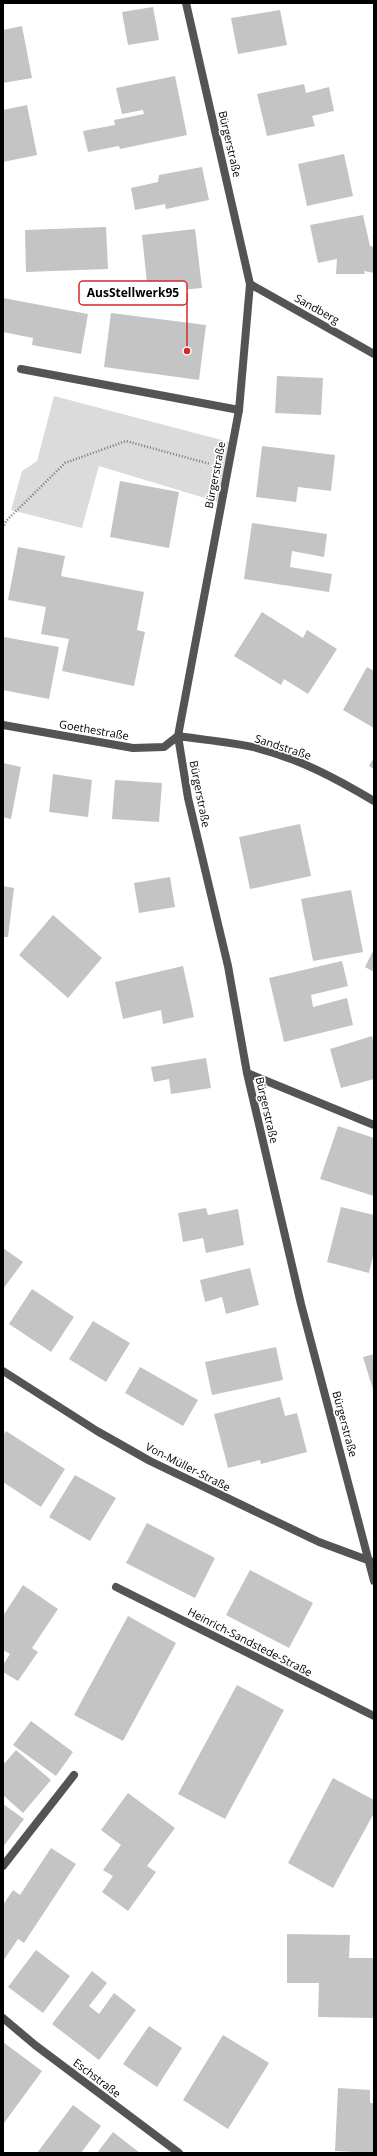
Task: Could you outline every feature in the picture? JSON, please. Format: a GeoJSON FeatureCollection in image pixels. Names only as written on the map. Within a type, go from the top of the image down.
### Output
{"type":"FeatureCollection","features":[{"type":"Feature","properties":{"kind":"street","name":"Bürgerstraße"},"geometry":{"type":"LineString","coordinates":[[186,3],[250,284],[239,410],[178,736],[188,798],[228,966],[247,1073],[301,1304],[372,1562],[374,1581]]}},
{"type":"Feature","properties":{"kind":"street","name":"Sandberg"},"geometry":{"type":"LineString","coordinates":[[250,284],[374,354]]}},
{"type":"Feature","properties":{"kind":"street"},"geometry":{"type":"LineString","coordinates":[[22,368],[239,410]]}},
{"type":"Feature","properties":{"kind":"street","name":"Goethestraße"},"geometry":{"type":"LineString","coordinates":[[3,726],[133,748],[164,746],[178,736]]}},
{"type":"Feature","properties":{"kind":"street","name":"Sandstraße"},"geometry":{"type":"LineString","coordinates":[[178,736],[256,748],[294,760],[330,775],[374,801]]}},
{"type":"Feature","properties":{"kind":"street"},"geometry":{"type":"LineString","coordinates":[[247,1073],[374,1125]]}},
{"type":"Feature","properties":{"kind":"street","name":"Von-Müller-Straße"},"geometry":{"type":"LineString","coordinates":[[3,1371],[97,1431],[150,1460],[319,1542],[372,1562]]}},
{"type":"Feature","properties":{"kind":"street","name":"Heinrich-Sandstede-Straße"},"geometry":{"type":"LineString","coordinates":[[116,1587],[374,1716]]}},
{"type":"Feature","properties":{"kind":"street"},"geometry":{"type":"LineString","coordinates":[[3,1866],[74,1775]]}},
{"type":"Feature","properties":{"kind":"street","name":"Eschstraße"},"geometry":{"type":"LineString","coordinates":[[3,2018],[35,2045],[179,2153]]}},
{"type":"Feature","properties":{"kind":"path"},"geometry":{"type":"LineString","coordinates":[[3,528],[6,521],[65,463],[126,441],[228,469]]}},
{"type":"Feature","properties":{"kind":"shaded area"},"geometry":{"type":"Polygon","coordinates":[[[54,396],[233,443],[221,503],[99,466],[102,455],[82,528],[11,510],[22,471],[37,461],[54,396]]]}},
{"type":"Feature","properties":{"kind":"building"},"geometry":{"type":"Polygon","coordinates":[[[153,7],[159,40],[128,45],[122,12],[153,7]]]}},
{"type":"Feature","properties":{"kind":"building"},"geometry":{"type":"Polygon","coordinates":[[[280,10],[287,45],[238,54],[231,18],[280,10]]]}},
{"type":"Feature","properties":{"kind":"building"},"geometry":{"type":"Polygon","coordinates":[[[22,26],[32,78],[3,83],[3,30],[22,26]]]}},
{"type":"Feature","properties":{"kind":"building"},"geometry":{"type":"Polygon","coordinates":[[[175,76],[187,135],[120,149],[119,146],[88,152],[83,131],[115,125],[114,120],[144,114],[143,110],[122,114],[116,88],[175,76]]]}},
{"type":"Feature","properties":{"kind":"building"},"geometry":{"type":"Polygon","coordinates":[[[304,84],[306,93],[329,87],[334,111],[312,116],[315,126],[267,136],[257,94],[304,84]]]}},
{"type":"Feature","properties":{"kind":"building"},"geometry":{"type":"Polygon","coordinates":[[[27,105],[37,155],[3,162],[3,110],[27,105]]]}},
{"type":"Feature","properties":{"kind":"building"},"geometry":{"type":"Polygon","coordinates":[[[344,154],[353,196],[307,206],[298,164],[344,154]]]}},
{"type":"Feature","properties":{"kind":"building"},"geometry":{"type":"Polygon","coordinates":[[[202,167],[209,200],[166,209],[165,204],[135,210],[131,188],[158,182],[159,175],[202,167]]]}},
{"type":"Feature","properties":{"kind":"building"},"geometry":{"type":"Polygon","coordinates":[[[363,215],[370,246],[374,247],[374,273],[364,271],[365,274],[336,274],[337,259],[318,263],[310,225],[363,215]]]}},
{"type":"Feature","properties":{"kind":"building"},"geometry":{"type":"Polygon","coordinates":[[[106,227],[108,269],[26,272],[25,230],[106,227]]]}},
{"type":"Feature","properties":{"kind":"building"},"geometry":{"type":"Polygon","coordinates":[[[195,229],[202,288],[148,293],[142,235],[195,229]]]}},
{"type":"Feature","properties":{"kind":"building"},"geometry":{"type":"Polygon","coordinates":[[[3,298],[88,314],[81,354],[32,345],[33,338],[3,332],[3,298]]]}},
{"type":"Feature","properties":{"kind":"building"},"geometry":{"type":"Polygon","coordinates":[[[111,313],[206,325],[199,380],[104,367],[111,313]]]}},
{"type":"Feature","properties":{"kind":"building"},"geometry":{"type":"Polygon","coordinates":[[[277,376],[323,378],[321,415],[275,413],[277,376]]]}},
{"type":"Feature","properties":{"kind":"building"},"geometry":{"type":"Polygon","coordinates":[[[262,446],[335,455],[331,491],[298,487],[296,502],[256,497],[262,446]]]}},
{"type":"Feature","properties":{"kind":"building"},"geometry":{"type":"Polygon","coordinates":[[[120,481],[179,492],[169,548],[110,537],[120,481]]]}},
{"type":"Feature","properties":{"kind":"building"},"geometry":{"type":"Polygon","coordinates":[[[252,523],[327,534],[324,557],[292,551],[290,567],[332,574],[329,592],[244,579],[252,523]]]}},
{"type":"Feature","properties":{"kind":"building"},"geometry":{"type":"Polygon","coordinates":[[[18,547],[65,556],[61,576],[144,592],[137,630],[145,632],[134,686],[62,671],[69,639],[41,634],[46,607],[8,600],[18,547]]]}},
{"type":"Feature","properties":{"kind":"building"},"geometry":{"type":"Polygon","coordinates":[[[262,612],[303,638],[307,630],[337,649],[308,694],[284,679],[281,685],[234,656],[262,612]]]}},
{"type":"Feature","properties":{"kind":"building"},"geometry":{"type":"Polygon","coordinates":[[[4,637],[59,647],[49,699],[3,690],[4,637]]]}},
{"type":"Feature","properties":{"kind":"building"},"geometry":{"type":"Polygon","coordinates":[[[367,667],[374,671],[374,728],[343,710],[367,667]]]}},
{"type":"Feature","properties":{"kind":"building"},"geometry":{"type":"Polygon","coordinates":[[[374,757],[374,769],[369,766],[374,757]]]}},
{"type":"Feature","properties":{"kind":"building"},"geometry":{"type":"Polygon","coordinates":[[[3,763],[21,767],[11,819],[3,817],[3,763]]]}},
{"type":"Feature","properties":{"kind":"building"},"geometry":{"type":"Polygon","coordinates":[[[53,774],[92,780],[88,817],[49,812],[53,774]]]}},
{"type":"Feature","properties":{"kind":"building"},"geometry":{"type":"Polygon","coordinates":[[[115,780],[162,783],[159,822],[112,819],[115,780]]]}},
{"type":"Feature","properties":{"kind":"building"},"geometry":{"type":"Polygon","coordinates":[[[300,824],[311,876],[250,889],[239,837],[300,824]]]}},
{"type":"Feature","properties":{"kind":"building"},"geometry":{"type":"Polygon","coordinates":[[[170,877],[175,907],[139,913],[134,883],[170,877]]]}},
{"type":"Feature","properties":{"kind":"building"},"geometry":{"type":"Polygon","coordinates":[[[3,886],[14,888],[8,937],[3,937],[3,886]]]}},
{"type":"Feature","properties":{"kind":"building"},"geometry":{"type":"Polygon","coordinates":[[[351,890],[363,952],[313,961],[301,899],[351,890]]]}},
{"type":"Feature","properties":{"kind":"building"},"geometry":{"type":"Polygon","coordinates":[[[53,915],[102,958],[68,998],[19,955],[53,915]]]}},
{"type":"Feature","properties":{"kind":"building"},"geometry":{"type":"Polygon","coordinates":[[[374,949],[374,972],[365,967],[374,949]]]}},
{"type":"Feature","properties":{"kind":"building"},"geometry":{"type":"Polygon","coordinates":[[[342,961],[348,986],[311,995],[313,1007],[347,998],[353,1025],[284,1042],[269,978],[342,961]]]}},
{"type":"Feature","properties":{"kind":"building"},"geometry":{"type":"Polygon","coordinates":[[[183,966],[194,1017],[163,1024],[161,1010],[123,1019],[115,982],[183,966]]]}},
{"type":"Feature","properties":{"kind":"building"},"geometry":{"type":"Polygon","coordinates":[[[372,1036],[374,1044],[374,1079],[341,1088],[330,1049],[372,1036]]]}},
{"type":"Feature","properties":{"kind":"building"},"geometry":{"type":"Polygon","coordinates":[[[206,1058],[211,1088],[171,1094],[169,1079],[154,1082],[151,1067],[206,1058]]]}},
{"type":"Feature","properties":{"kind":"building"},"geometry":{"type":"Polygon","coordinates":[[[338,1126],[374,1138],[374,1196],[320,1179],[338,1126]]]}},
{"type":"Feature","properties":{"kind":"building"},"geometry":{"type":"Polygon","coordinates":[[[341,1207],[374,1215],[374,1252],[369,1273],[327,1262],[341,1207]]]}},
{"type":"Feature","properties":{"kind":"building"},"geometry":{"type":"Polygon","coordinates":[[[206,1208],[208,1215],[238,1209],[244,1245],[206,1253],[203,1238],[183,1242],[178,1213],[206,1208]]]}},
{"type":"Feature","properties":{"kind":"building"},"geometry":{"type":"Polygon","coordinates":[[[3,1248],[23,1262],[3,1289],[3,1248]]]}},
{"type":"Feature","properties":{"kind":"building"},"geometry":{"type":"Polygon","coordinates":[[[250,1268],[259,1305],[226,1314],[222,1297],[205,1302],[200,1280],[250,1268]]]}},
{"type":"Feature","properties":{"kind":"building"},"geometry":{"type":"Polygon","coordinates":[[[32,1289],[74,1317],[51,1352],[9,1324],[32,1289]]]}},
{"type":"Feature","properties":{"kind":"building"},"geometry":{"type":"Polygon","coordinates":[[[93,1321],[130,1343],[106,1382],[69,1359],[93,1321]]]}},
{"type":"Feature","properties":{"kind":"building"},"geometry":{"type":"Polygon","coordinates":[[[276,1347],[283,1380],[212,1395],[205,1362],[276,1347]]]}},
{"type":"Feature","properties":{"kind":"building"},"geometry":{"type":"Polygon","coordinates":[[[374,1354],[374,1393],[363,1357],[374,1354]]]}},
{"type":"Feature","properties":{"kind":"building"},"geometry":{"type":"Polygon","coordinates":[[[140,1367],[198,1400],[183,1426],[125,1393],[140,1367]]]}},
{"type":"Feature","properties":{"kind":"building"},"geometry":{"type":"Polygon","coordinates":[[[280,1397],[285,1416],[297,1413],[307,1452],[261,1464],[260,1460],[228,1468],[214,1414],[280,1397]]]}},
{"type":"Feature","properties":{"kind":"building"},"geometry":{"type":"Polygon","coordinates":[[[6,1431],[65,1469],[41,1507],[3,1482],[3,1436],[6,1431]]]}},
{"type":"Feature","properties":{"kind":"building"},"geometry":{"type":"Polygon","coordinates":[[[75,1475],[116,1498],[90,1541],[49,1517],[75,1475]]]}},
{"type":"Feature","properties":{"kind":"building"},"geometry":{"type":"Polygon","coordinates":[[[147,1523],[215,1558],[195,1598],[126,1563],[147,1523]]]}},
{"type":"Feature","properties":{"kind":"building"},"geometry":{"type":"Polygon","coordinates":[[[250,1570],[313,1603],[289,1648],[226,1615],[250,1570]]]}},
{"type":"Feature","properties":{"kind":"building"},"geometry":{"type":"Polygon","coordinates":[[[23,1585],[58,1609],[32,1648],[38,1652],[18,1681],[3,1672],[3,1665],[10,1654],[3,1650],[3,1616],[23,1585]]]}},
{"type":"Feature","properties":{"kind":"building"},"geometry":{"type":"Polygon","coordinates":[[[128,1616],[176,1643],[123,1741],[74,1715],[128,1616]]]}},
{"type":"Feature","properties":{"kind":"building"},"geometry":{"type":"Polygon","coordinates":[[[237,1685],[284,1710],[225,1819],[178,1794],[237,1685]]]}},
{"type":"Feature","properties":{"kind":"building"},"geometry":{"type":"Polygon","coordinates":[[[31,1721],[73,1752],[56,1776],[13,1745],[31,1721]]]}},
{"type":"Feature","properties":{"kind":"building"},"geometry":{"type":"Polygon","coordinates":[[[16,1750],[51,1780],[23,1813],[3,1795],[3,1765],[16,1750]]]}},
{"type":"Feature","properties":{"kind":"building"},"geometry":{"type":"Polygon","coordinates":[[[333,1778],[374,1800],[374,1813],[333,1888],[288,1863],[333,1778]]]}},
{"type":"Feature","properties":{"kind":"building"},"geometry":{"type":"Polygon","coordinates":[[[128,1793],[175,1828],[147,1866],[156,1872],[128,1911],[102,1892],[113,1876],[103,1870],[121,1845],[101,1830],[128,1793]]]}},
{"type":"Feature","properties":{"kind":"building"},"geometry":{"type":"Polygon","coordinates":[[[3,1804],[24,1819],[3,1847],[3,1804]]]}},
{"type":"Feature","properties":{"kind":"building"},"geometry":{"type":"Polygon","coordinates":[[[51,1848],[76,1864],[24,1943],[18,1939],[3,1961],[3,1905],[13,1890],[20,1895],[51,1848]]]}},
{"type":"Feature","properties":{"kind":"building"},"geometry":{"type":"Polygon","coordinates":[[[287,1934],[350,1935],[349,1958],[374,1958],[374,2018],[318,2017],[319,1983],[287,1983],[287,1934]]]}},
{"type":"Feature","properties":{"kind":"building"},"geometry":{"type":"Polygon","coordinates":[[[36,1950],[70,1976],[43,2013],[8,1987],[36,1950]]]}},
{"type":"Feature","properties":{"kind":"building"},"geometry":{"type":"Polygon","coordinates":[[[92,1971],[107,1983],[89,2006],[99,2014],[114,1993],[136,2010],[99,2060],[52,2024],[92,1971]]]}},
{"type":"Feature","properties":{"kind":"building"},"geometry":{"type":"Polygon","coordinates":[[[149,2026],[182,2048],[157,2087],[123,2064],[149,2026]]]}},
{"type":"Feature","properties":{"kind":"building"},"geometry":{"type":"Polygon","coordinates":[[[223,2035],[269,2063],[228,2129],[183,2100],[223,2035]]]}},
{"type":"Feature","properties":{"kind":"building"},"geometry":{"type":"Polygon","coordinates":[[[3,2042],[42,2071],[4,2123],[3,2122],[3,2042]]]}},
{"type":"Feature","properties":{"kind":"building"},"geometry":{"type":"Polygon","coordinates":[[[338,2088],[370,2090],[370,2103],[374,2103],[374,2153],[335,2151],[338,2088]]]}},
{"type":"Feature","properties":{"kind":"building"},"geometry":{"type":"Polygon","coordinates":[[[73,2105],[101,2126],[81,2153],[37,2153],[73,2105]]]}},
{"type":"Feature","properties":{"kind":"building"},"geometry":{"type":"Polygon","coordinates":[[[113,2132],[140,2153],[97,2153],[113,2132]]]}},
{"type":"Feature","properties":{"kind":"place","name":"AusStellwerk95"},"geometry":{"type":"Point","coordinates":[187,351]}}]}
